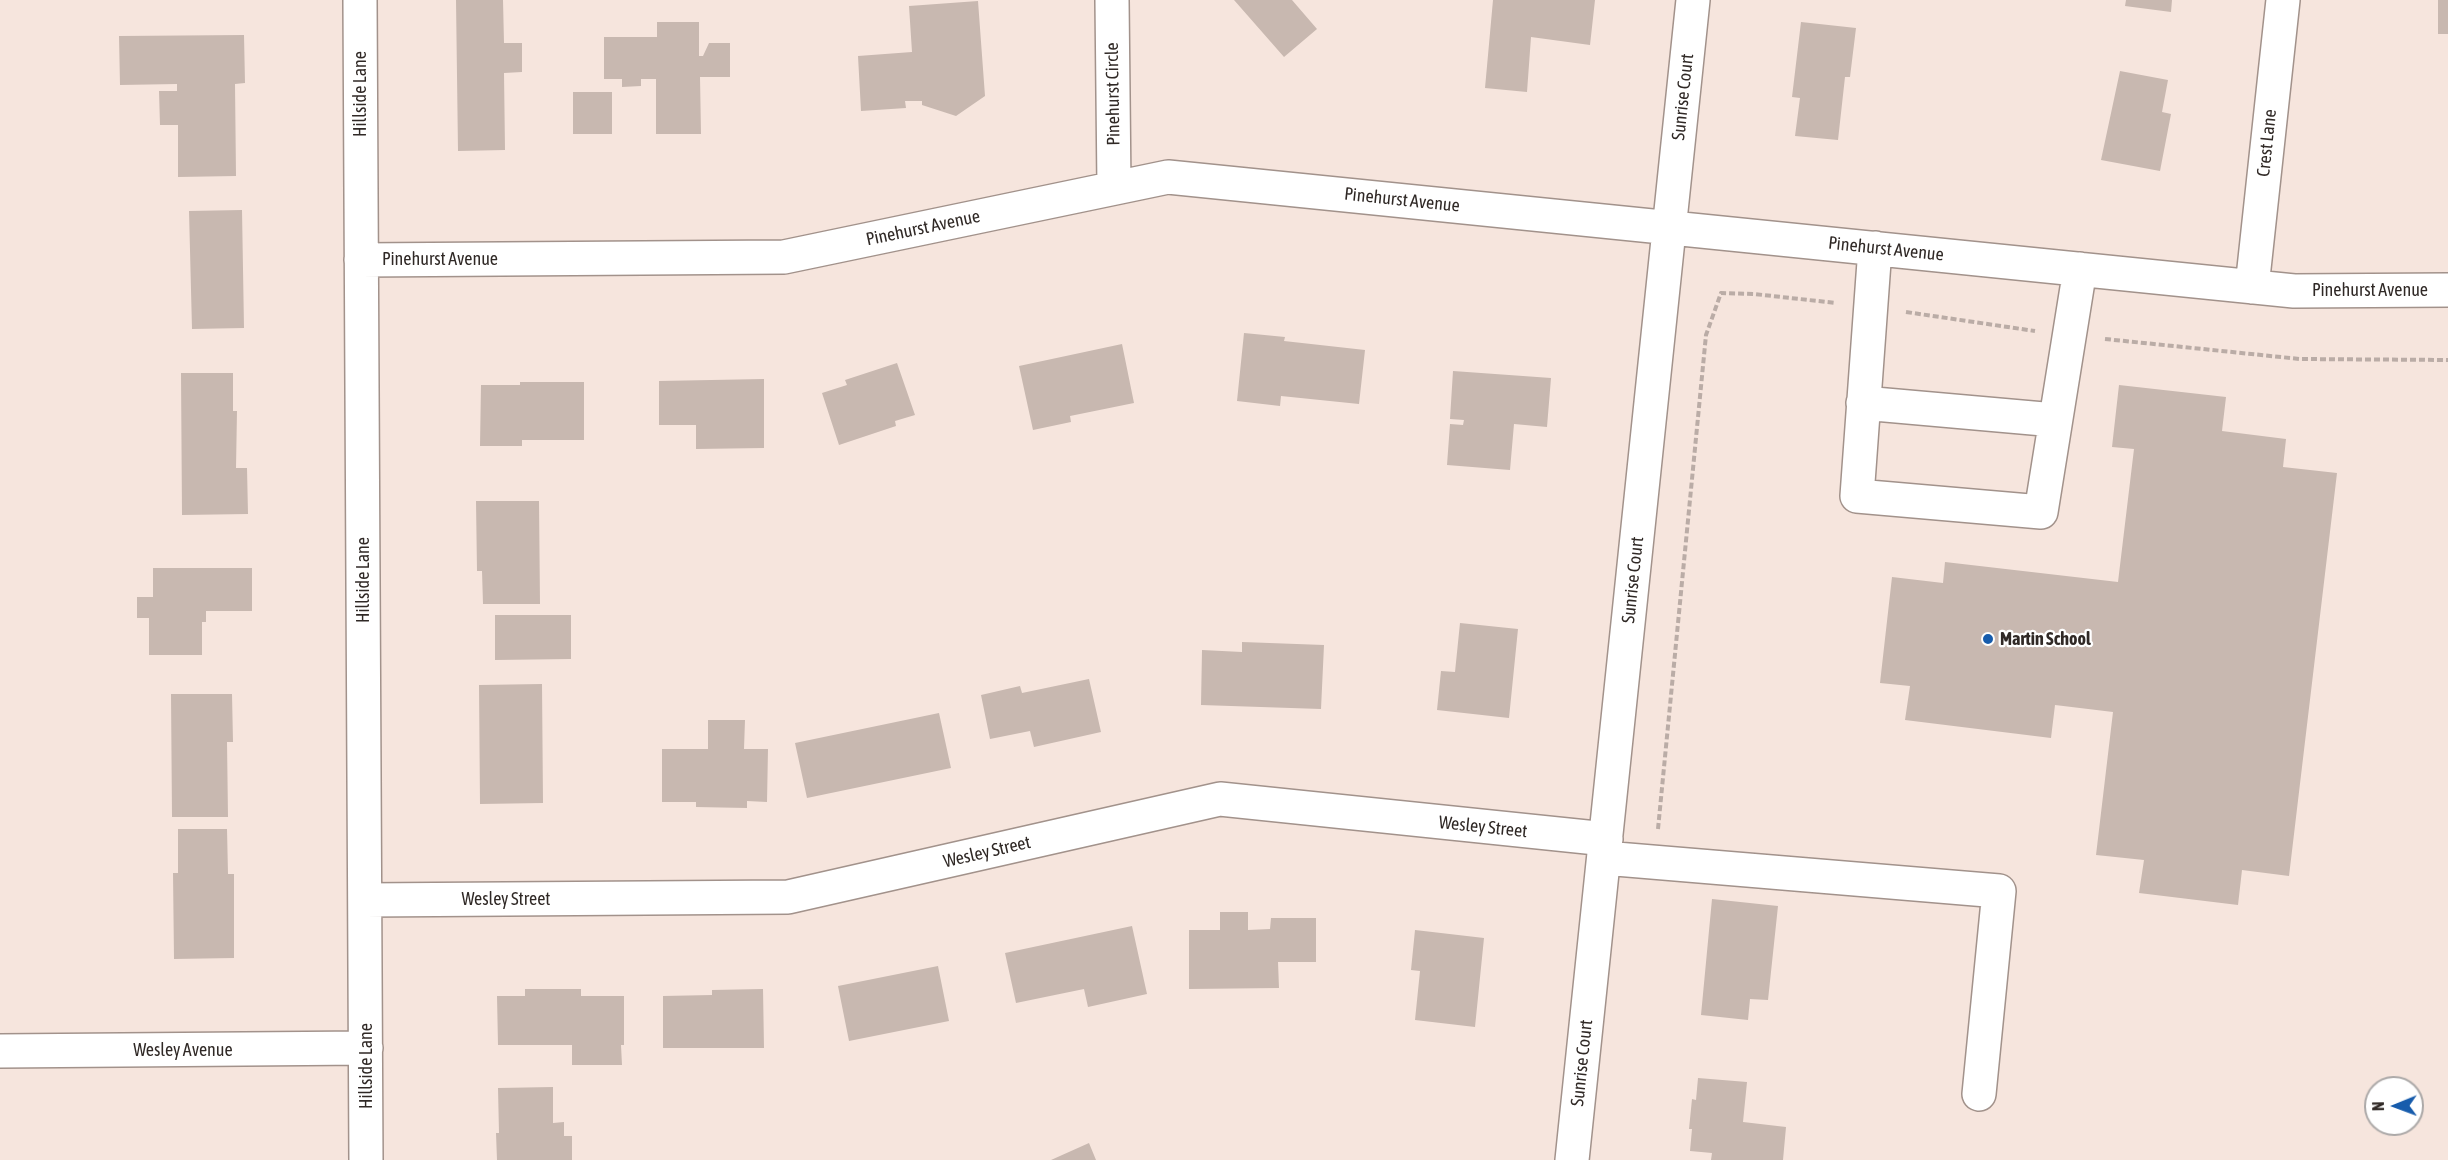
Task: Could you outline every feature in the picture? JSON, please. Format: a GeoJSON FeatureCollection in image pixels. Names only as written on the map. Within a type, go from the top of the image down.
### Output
{"type":"FeatureCollection","features":[{"type":"Feature","properties":{"kind":"street","name":"Hillside Lane"},"geometry":{"type":"LineString","coordinates":[[360,0],[366,1160]]}},
{"type":"Feature","properties":{"kind":"street","name":"Pinehurst Circle"},"geometry":{"type":"LineString","coordinates":[[1112,0],[1114,188]]}},
{"type":"Feature","properties":{"kind":"street","name":"Sunrise Court"},"geometry":{"type":"LineString","coordinates":[[1572,1160],[1693,0]]}},
{"type":"Feature","properties":{"kind":"street","name":"Crest Lane"},"geometry":{"type":"LineString","coordinates":[[2252,287],[2283,0]]}},
{"type":"Feature","properties":{"kind":"street","name":"Pinehurst Avenue"},"geometry":{"type":"LineString","coordinates":[[361,260],[784,256],[1168,177],[2294,291],[2448,290]]}},
{"type":"Feature","properties":{"kind":"street"},"geometry":{"type":"LineString","coordinates":[[1875,248],[1857,496],[2041,512],[2080,269]]}},
{"type":"Feature","properties":{"kind":"street"},"geometry":{"type":"LineString","coordinates":[[1863,403],[2055,420]]}},
{"type":"Feature","properties":{"kind":"street","name":"Wesley Street"},"geometry":{"type":"LineString","coordinates":[[365,900],[788,897],[1220,799],[1605,849],[1999,891],[1979,1094]]}},
{"type":"Feature","properties":{"kind":"street","name":"Wesley Avenue"},"geometry":{"type":"LineString","coordinates":[[0,1051],[366,1048]]}},
{"type":"Feature","properties":{"kind":"building"},"geometry":{"type":"Polygon","coordinates":[[[456,0],[503,0],[504,43],[522,43],[522,72],[504,73],[505,150],[458,151],[456,0]]]}},
{"type":"Feature","properties":{"kind":"building"},"geometry":{"type":"Polygon","coordinates":[[[1234,0],[1292,0],[1317,29],[1284,57],[1234,0]]]}},
{"type":"Feature","properties":{"kind":"building"},"geometry":{"type":"Polygon","coordinates":[[[1493,0],[1595,0],[1590,45],[1531,37],[1527,92],[1485,88],[1493,0]]]}},
{"type":"Feature","properties":{"kind":"building"},"geometry":{"type":"Polygon","coordinates":[[[2126,0],[2172,0],[2171,12],[2125,6],[2126,0]]]}},
{"type":"Feature","properties":{"kind":"building"},"geometry":{"type":"Polygon","coordinates":[[[2438,0],[2448,0],[2448,34],[2438,34],[2438,0]]]}},
{"type":"Feature","properties":{"kind":"building"},"geometry":{"type":"Polygon","coordinates":[[[978,1],[985,96],[956,116],[922,105],[922,101],[905,101],[906,108],[861,111],[858,56],[912,52],[909,6],[978,1]]]}},
{"type":"Feature","properties":{"kind":"building"},"geometry":{"type":"Polygon","coordinates":[[[657,22],[699,22],[699,56],[703,56],[709,43],[730,43],[730,77],[700,77],[701,134],[656,134],[656,79],[641,79],[641,86],[622,87],[622,79],[604,79],[604,37],[657,37],[657,22]]]}},
{"type":"Feature","properties":{"kind":"building"},"geometry":{"type":"Polygon","coordinates":[[[1801,22],[1856,28],[1850,77],[1845,77],[1838,140],[1795,136],[1800,98],[1792,97],[1801,22]]]}},
{"type":"Feature","properties":{"kind":"building"},"geometry":{"type":"Polygon","coordinates":[[[244,35],[245,83],[235,84],[236,176],[178,177],[178,125],[160,125],[159,91],[177,91],[177,84],[120,85],[119,36],[244,35]]]}},
{"type":"Feature","properties":{"kind":"building"},"geometry":{"type":"Polygon","coordinates":[[[2120,71],[2168,80],[2162,112],[2171,114],[2160,171],[2101,160],[2120,71]]]}},
{"type":"Feature","properties":{"kind":"building"},"geometry":{"type":"Polygon","coordinates":[[[573,92],[612,92],[612,134],[573,134],[573,92]]]}},
{"type":"Feature","properties":{"kind":"building"},"geometry":{"type":"Polygon","coordinates":[[[242,210],[244,328],[192,329],[189,211],[242,210]]]}},
{"type":"Feature","properties":{"kind":"building"},"geometry":{"type":"Polygon","coordinates":[[[1244,333],[1285,337],[1284,341],[1365,350],[1359,404],[1281,396],[1280,406],[1237,401],[1244,333]]]}},
{"type":"Feature","properties":{"kind":"building"},"geometry":{"type":"Polygon","coordinates":[[[1122,344],[1134,403],[1070,416],[1071,422],[1033,430],[1019,366],[1122,344]]]}},
{"type":"Feature","properties":{"kind":"building"},"geometry":{"type":"Polygon","coordinates":[[[897,363],[915,415],[895,421],[896,426],[839,445],[822,393],[847,385],[845,380],[897,363]]]}},
{"type":"Feature","properties":{"kind":"building"},"geometry":{"type":"Polygon","coordinates":[[[1453,371],[1551,378],[1547,427],[1514,424],[1510,470],[1447,465],[1450,424],[1463,425],[1464,420],[1450,419],[1453,371]]]}},
{"type":"Feature","properties":{"kind":"building"},"geometry":{"type":"Polygon","coordinates":[[[181,373],[233,373],[233,411],[237,411],[236,468],[247,468],[248,514],[182,515],[181,373]]]}},
{"type":"Feature","properties":{"kind":"building"},"geometry":{"type":"Polygon","coordinates":[[[764,379],[764,448],[696,449],[696,425],[659,425],[659,381],[764,379]]]}},
{"type":"Feature","properties":{"kind":"building"},"geometry":{"type":"Polygon","coordinates":[[[520,382],[584,382],[584,440],[522,440],[522,446],[480,446],[481,385],[520,385],[520,382]]]}},
{"type":"Feature","properties":{"kind":"building"},"geometry":{"type":"Polygon","coordinates":[[[2119,385],[2226,397],[2222,431],[2286,439],[2283,467],[2337,473],[2289,876],[2242,870],[2238,905],[2139,893],[2144,860],[2096,855],[2113,712],[2055,705],[2051,738],[1905,720],[1910,686],[1880,683],[1892,577],[1943,583],[1945,562],[2118,582],[2134,449],[2112,447],[2119,385]]]}},
{"type":"Feature","properties":{"kind":"building"},"geometry":{"type":"Polygon","coordinates":[[[476,501],[539,501],[540,604],[483,604],[482,571],[477,571],[476,501]]]}},
{"type":"Feature","properties":{"kind":"building"},"geometry":{"type":"Polygon","coordinates":[[[153,568],[252,568],[252,611],[206,611],[206,622],[202,622],[202,655],[149,655],[149,618],[137,618],[137,597],[153,597],[153,568]]]}},
{"type":"Feature","properties":{"kind":"building"},"geometry":{"type":"Polygon","coordinates":[[[495,615],[571,615],[571,659],[495,660],[495,615]]]}},
{"type":"Feature","properties":{"kind":"building"},"geometry":{"type":"Polygon","coordinates":[[[1460,623],[1518,629],[1509,718],[1437,710],[1441,671],[1455,672],[1460,623]]]}},
{"type":"Feature","properties":{"kind":"building"},"geometry":{"type":"Polygon","coordinates":[[[1242,642],[1324,645],[1321,709],[1201,705],[1202,650],[1242,652],[1242,642]]]}},
{"type":"Feature","properties":{"kind":"building"},"geometry":{"type":"Polygon","coordinates":[[[1089,679],[1101,732],[1034,747],[1030,731],[990,739],[981,695],[1020,686],[1022,693],[1089,679]]]}},
{"type":"Feature","properties":{"kind":"building"},"geometry":{"type":"Polygon","coordinates":[[[542,684],[543,803],[480,804],[479,685],[542,684]]]}},
{"type":"Feature","properties":{"kind":"building"},"geometry":{"type":"Polygon","coordinates":[[[171,694],[232,694],[233,742],[227,742],[228,817],[172,817],[171,694]]]}},
{"type":"Feature","properties":{"kind":"building"},"geometry":{"type":"Polygon","coordinates":[[[939,713],[951,768],[807,798],[795,743],[939,713]]]}},
{"type":"Feature","properties":{"kind":"building"},"geometry":{"type":"Polygon","coordinates":[[[708,720],[745,720],[744,749],[768,749],[767,802],[747,801],[747,808],[696,807],[696,802],[662,802],[662,749],[708,749],[708,720]]]}},
{"type":"Feature","properties":{"kind":"building"},"geometry":{"type":"Polygon","coordinates":[[[178,829],[227,829],[228,874],[234,874],[234,958],[174,959],[173,873],[178,873],[178,829]]]}},
{"type":"Feature","properties":{"kind":"building"},"geometry":{"type":"Polygon","coordinates":[[[1712,899],[1778,906],[1768,1000],[1750,999],[1748,1020],[1701,1015],[1712,899]]]}},
{"type":"Feature","properties":{"kind":"building"},"geometry":{"type":"Polygon","coordinates":[[[1220,912],[1248,912],[1248,930],[1270,929],[1271,918],[1316,918],[1316,962],[1278,962],[1279,988],[1189,989],[1189,930],[1220,930],[1220,912]]]}},
{"type":"Feature","properties":{"kind":"building"},"geometry":{"type":"Polygon","coordinates":[[[1132,926],[1147,994],[1088,1007],[1084,989],[1016,1003],[1005,953],[1132,926]]]}},
{"type":"Feature","properties":{"kind":"building"},"geometry":{"type":"Polygon","coordinates":[[[1415,930],[1484,938],[1475,1027],[1415,1020],[1420,971],[1411,970],[1415,930]]]}},
{"type":"Feature","properties":{"kind":"building"},"geometry":{"type":"Polygon","coordinates":[[[938,966],[949,1021],[849,1041],[838,986],[938,966]]]}},
{"type":"Feature","properties":{"kind":"building"},"geometry":{"type":"Polygon","coordinates":[[[525,989],[581,989],[581,996],[624,996],[622,1065],[572,1065],[572,1045],[498,1045],[497,996],[525,996],[525,989]]]}},
{"type":"Feature","properties":{"kind":"building"},"geometry":{"type":"Polygon","coordinates":[[[763,989],[764,1048],[663,1048],[663,996],[712,995],[712,990],[763,989]]]}},
{"type":"Feature","properties":{"kind":"building"},"geometry":{"type":"Polygon","coordinates":[[[1698,1078],[1747,1082],[1743,1122],[1786,1127],[1783,1160],[1711,1160],[1712,1153],[1690,1151],[1692,1129],[1689,1129],[1692,1099],[1696,1100],[1698,1078]]]}},
{"type":"Feature","properties":{"kind":"building"},"geometry":{"type":"Polygon","coordinates":[[[553,1087],[553,1123],[564,1122],[564,1136],[572,1136],[572,1160],[497,1160],[498,1088],[553,1087]]]}},
{"type":"Feature","properties":{"kind":"building"},"geometry":{"type":"Polygon","coordinates":[[[1089,1143],[1096,1160],[1051,1160],[1089,1143]]]}},
{"type":"Feature","properties":{"kind":"place","name":"Martin School"},"geometry":{"type":"Point","coordinates":[1988,639]}}]}
